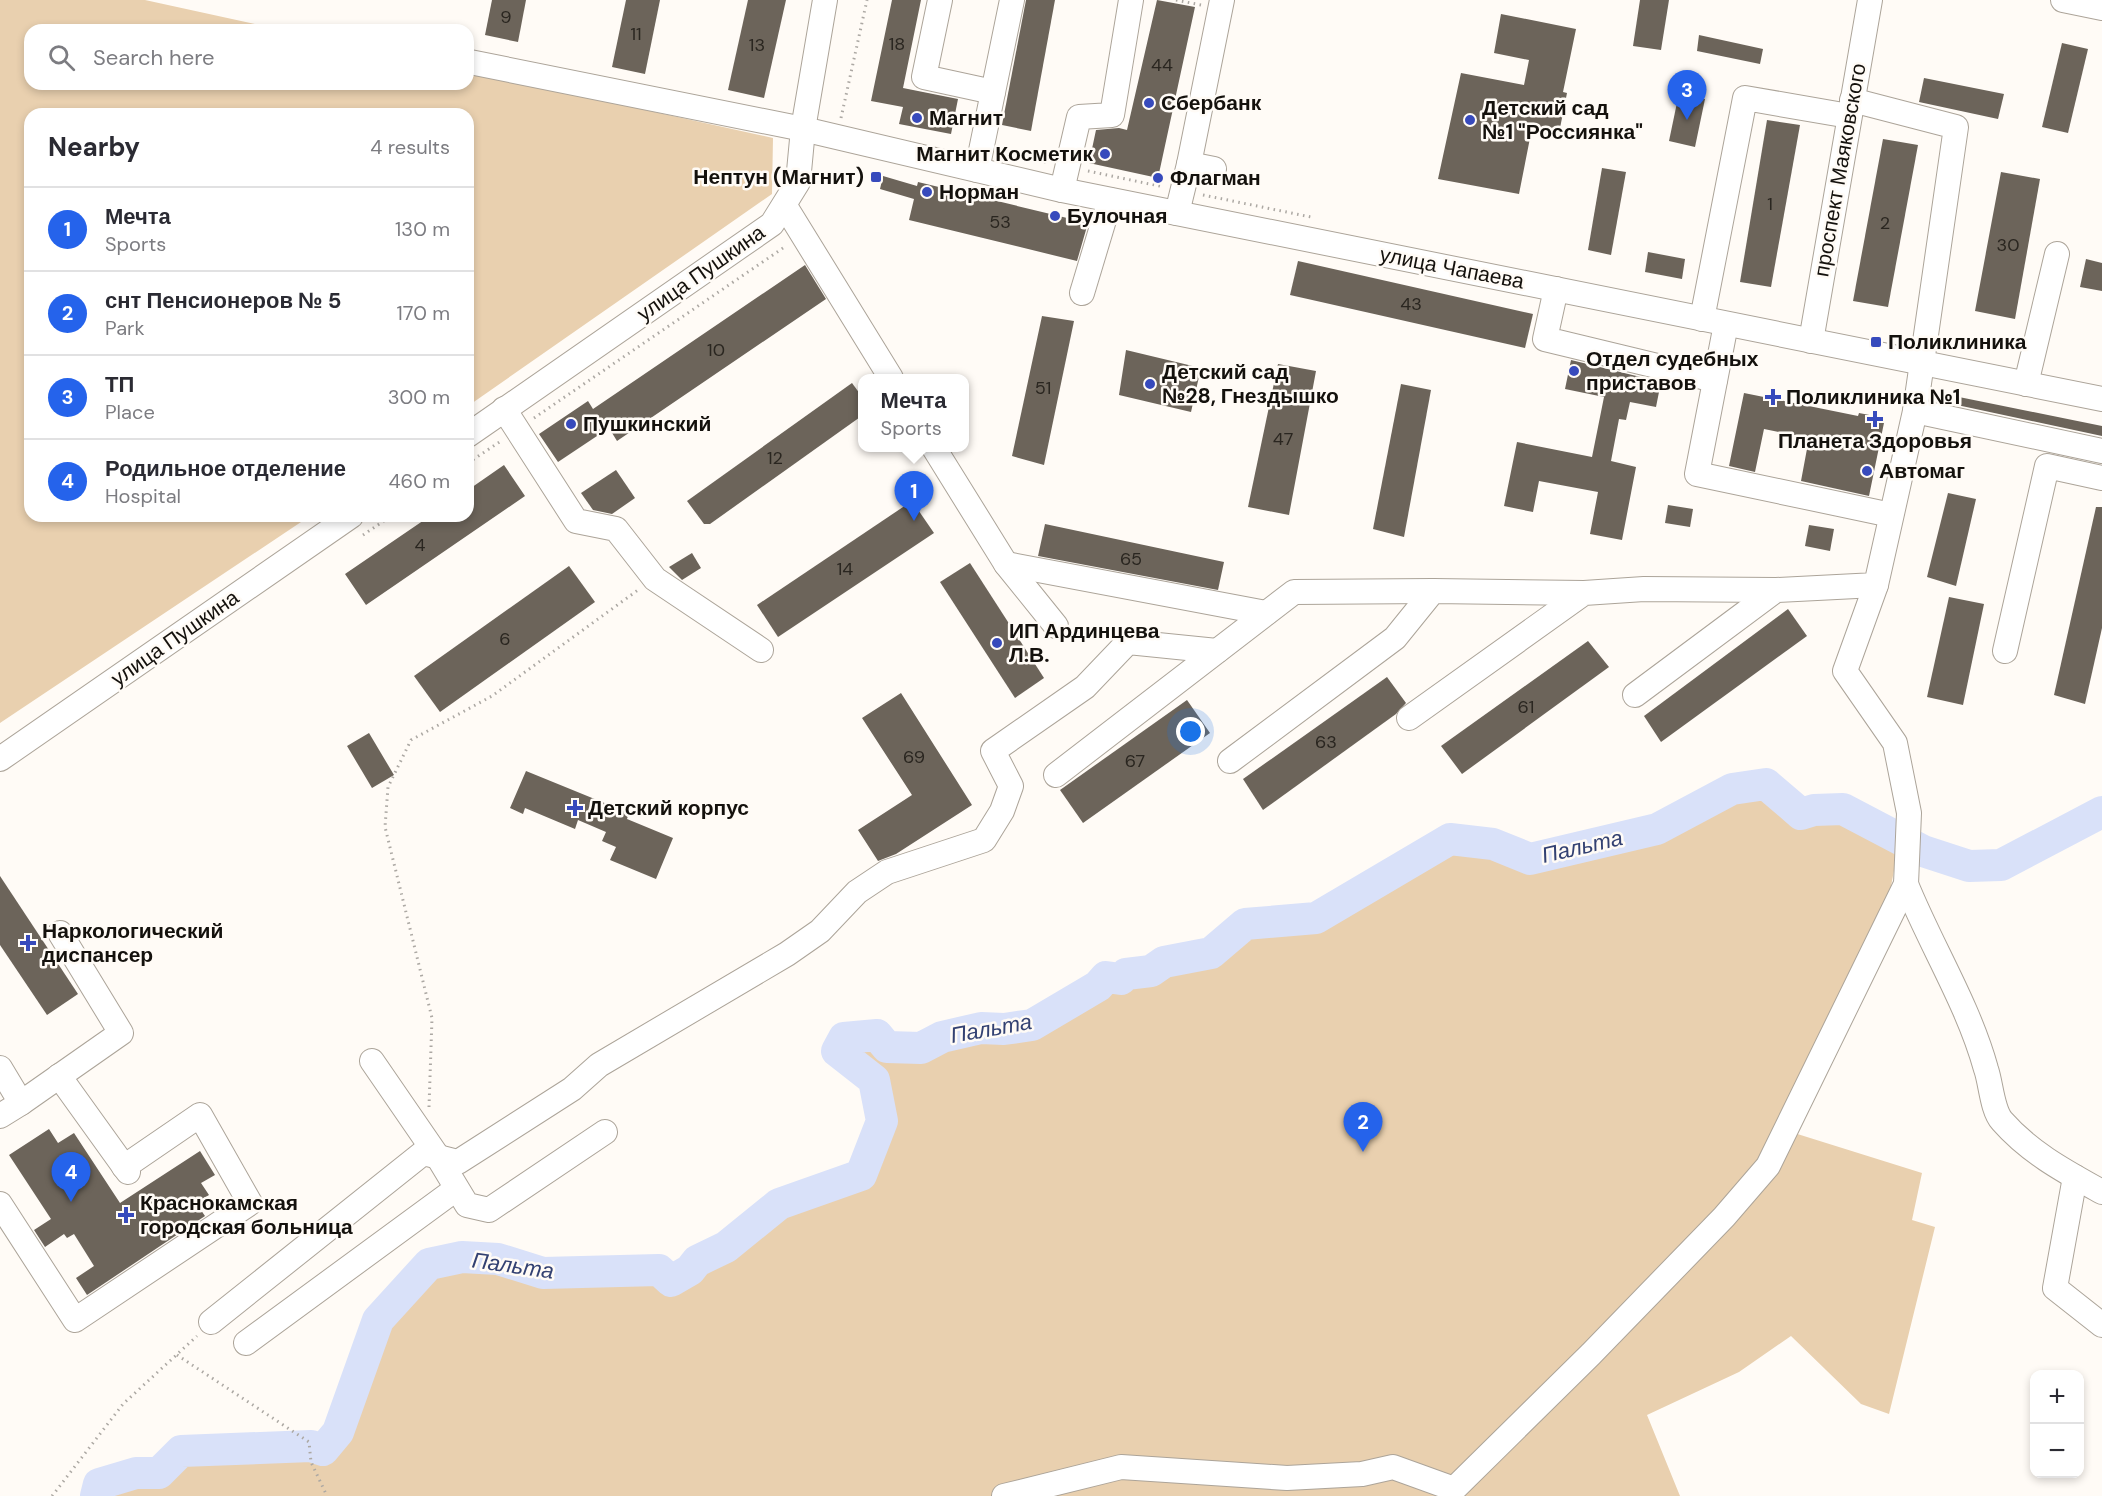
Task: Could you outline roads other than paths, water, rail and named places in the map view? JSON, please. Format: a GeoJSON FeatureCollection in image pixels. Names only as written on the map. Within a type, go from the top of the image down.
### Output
{"type":"FeatureCollection","features":[{"type":"Feature","properties":{"kind":"street","name":"улица Пушкина"},"geometry":{"type":"LineString","coordinates":[[474,433],[511,419],[771,224],[785,206],[798,182],[803,129],[825,0]]}},
{"type":"Feature","properties":{"kind":"street"},"geometry":{"type":"LineString","coordinates":[[939,0],[924,77],[993,92]]}},
{"type":"Feature","properties":{"kind":"street"},"geometry":{"type":"LineString","coordinates":[[977,170],[1012,0]]}},
{"type":"Feature","properties":{"kind":"street"},"geometry":{"type":"LineString","coordinates":[[1062,190],[1079,117],[1112,115],[1131,0]]}},
{"type":"Feature","properties":{"kind":"street"},"geometry":{"type":"LineString","coordinates":[[1176,213],[1189,164],[1222,0]]}},
{"type":"Feature","properties":{"kind":"street","name":"проспект Маяковского"},"geometry":{"type":"LineString","coordinates":[[1811,341],[1870,0]]}},
{"type":"Feature","properties":{"kind":"street"},"geometry":{"type":"LineString","coordinates":[[2063,0],[2102,8]]}},
{"type":"Feature","properties":{"kind":"street","name":"улица Чапаева"},"geometry":{"type":"LineString","coordinates":[[474,63],[803,129],[1110,200],[2102,399]]}},
{"type":"Feature","properties":{"kind":"street"},"geometry":{"type":"LineString","coordinates":[[1702,319],[1745,99],[1850,108],[1956,127],[1915,411],[1876,585],[1845,671],[1895,743],[1909,813],[1907,873],[1921,922],[1960,1000],[1986,1066],[2000,1119],[2042,1159],[2102,1192]]}},
{"type":"Feature","properties":{"kind":"street"},"geometry":{"type":"LineString","coordinates":[[1189,164],[1214,169]]}},
{"type":"Feature","properties":{"kind":"street"},"geometry":{"type":"LineString","coordinates":[[1082,293],[1110,200]]}},
{"type":"Feature","properties":{"kind":"street"},"geometry":{"type":"LineString","coordinates":[[785,206],[889,374]]}},
{"type":"Feature","properties":{"kind":"street"},"geometry":{"type":"LineString","coordinates":[[2026,384],[2057,254]]}},
{"type":"Feature","properties":{"kind":"street"},"geometry":{"type":"LineString","coordinates":[[1556,289],[1545,339],[1715,380]]}},
{"type":"Feature","properties":{"kind":"street"},"geometry":{"type":"LineString","coordinates":[[1726,324],[1697,474],[1891,515]]}},
{"type":"Feature","properties":{"kind":"street"},"geometry":{"type":"LineString","coordinates":[[1915,411],[2102,451]]}},
{"type":"Feature","properties":{"kind":"street"},"geometry":{"type":"LineString","coordinates":[[511,419],[576,521],[616,529],[655,579],[761,650]]}},
{"type":"Feature","properties":{"kind":"street"},"geometry":{"type":"LineString","coordinates":[[937,452],[1006,564],[1056,626]]}},
{"type":"Feature","properties":{"kind":"street"},"geometry":{"type":"LineString","coordinates":[[2005,651],[2048,466],[2102,478]]}},
{"type":"Feature","properties":{"kind":"street","name":"улица Пушкина"},"geometry":{"type":"LineString","coordinates":[[0,759],[342,522]]}},
{"type":"Feature","properties":{"kind":"street"},"geometry":{"type":"LineString","coordinates":[[1006,564],[1266,613]]}},
{"type":"Feature","properties":{"kind":"street"},"geometry":{"type":"LineString","coordinates":[[1056,775],[1294,592],[1584,593],[1644,589],[1776,591],[1876,585]]}},
{"type":"Feature","properties":{"kind":"street"},"geometry":{"type":"LineString","coordinates":[[1230,761],[1395,638],[1433,591]]}},
{"type":"Feature","properties":{"kind":"street"},"geometry":{"type":"LineString","coordinates":[[1635,695],[1776,591]]}},
{"type":"Feature","properties":{"kind":"street"},"geometry":{"type":"LineString","coordinates":[[1408,718],[1584,593]]}},
{"type":"Feature","properties":{"kind":"street"},"geometry":{"type":"LineString","coordinates":[[211,1322],[423,1153],[458,1162],[572,1089],[599,1065],[787,954],[820,931],[857,892],[887,872],[984,840],[1002,811],[1011,786],[993,751],[1085,687],[1128,642],[1217,651]]}},
{"type":"Feature","properties":{"kind":"street"},"geometry":{"type":"LineString","coordinates":[[1004,1496],[1121,1467],[1287,1478],[1362,1474],[1393,1467],[1454,1489],[1591,1354],[1724,1217],[1768,1166],[1907,873]]}},
{"type":"Feature","properties":{"kind":"street"},"geometry":{"type":"LineString","coordinates":[[0,1116],[121,1033],[60,933]]}},
{"type":"Feature","properties":{"kind":"street"},"geometry":{"type":"LineString","coordinates":[[372,1061],[438,1157],[467,1205],[489,1209],[605,1132]]}},
{"type":"Feature","properties":{"kind":"street"},"geometry":{"type":"LineString","coordinates":[[0,1068],[21,1103]]}},
{"type":"Feature","properties":{"kind":"street"},"geometry":{"type":"LineString","coordinates":[[0,1203],[75,1320],[250,1203],[200,1115],[126,1170],[59,1076]]}},
{"type":"Feature","properties":{"kind":"street"},"geometry":{"type":"LineString","coordinates":[[2074,1177],[2055,1288],[2102,1325]]}},
{"type":"Feature","properties":{"kind":"street"},"geometry":{"type":"LineString","coordinates":[[246,1342],[456,1189]]}},
{"type":"Feature","properties":{"kind":"waterway","name":"Пальта"},"geometry":{"type":"LineString","coordinates":[[96,1496],[99,1484],[136,1473],[159,1473],[181,1451],[311,1446],[323,1450],[338,1432],[378,1320],[429,1264],[462,1257],[498,1259],[543,1273],[659,1270],[671,1281],[690,1270],[697,1261],[726,1247],[779,1204],[861,1175],[882,1121],[874,1080],[837,1051],[844,1038],[877,1035],[887,1047],[921,1048],[942,1037],[981,1028],[1004,1029],[1032,1025],[1098,986],[1106,977],[1121,979],[1126,974],[1151,971],[1164,962],[1211,953],[1245,924],[1316,918],[1450,839],[1493,844],[1530,859],[1657,829],[1732,789],[1766,784],[1801,814],[1814,810],[1843,809],[1923,851],[1969,866],[2001,865],[2102,812]]}},
{"type":"Feature","properties":{"kind":"place","name":"Сбербанк"},"geometry":{"type":"Point","coordinates":[1149,103]}},
{"type":"Feature","properties":{"kind":"place","name":"Магнит"},"geometry":{"type":"Point","coordinates":[917,118]}},
{"type":"Feature","properties":{"kind":"place","name":"Детский сад №1 \"Россиянка\""},"geometry":{"type":"Point","coordinates":[1470,120]}},
{"type":"Feature","properties":{"kind":"place","name":"ТП"},"geometry":{"type":"Point","coordinates":[1687,120]}},
{"type":"Feature","properties":{"kind":"place","name":"Магнит Косметик"},"geometry":{"type":"Point","coordinates":[1105,154]}},
{"type":"Feature","properties":{"kind":"place","name":"Нептун (Магнит)"},"geometry":{"type":"Point","coordinates":[876,177]}},
{"type":"Feature","properties":{"kind":"place","name":"Флагман"},"geometry":{"type":"Point","coordinates":[1158,178]}},
{"type":"Feature","properties":{"kind":"place","name":"Норман"},"geometry":{"type":"Point","coordinates":[927,192]}},
{"type":"Feature","properties":{"kind":"place","name":"Булочная"},"geometry":{"type":"Point","coordinates":[1055,216]}},
{"type":"Feature","properties":{"kind":"place","name":"Поликлиника"},"geometry":{"type":"Point","coordinates":[1876,342]}},
{"type":"Feature","properties":{"kind":"place","name":"Отдел судебных приставов"},"geometry":{"type":"Point","coordinates":[1574,371]}},
{"type":"Feature","properties":{"kind":"place","name":"Детский сад №28, Гнездышко"},"geometry":{"type":"Point","coordinates":[1150,384]}},
{"type":"Feature","properties":{"kind":"place","name":"Поликлиника №1"},"geometry":{"type":"Point","coordinates":[1773,397]}},
{"type":"Feature","properties":{"kind":"place","name":"Планета Здоровья"},"geometry":{"type":"Point","coordinates":[1875,419]}},
{"type":"Feature","properties":{"kind":"place","name":"Пушкинский"},"geometry":{"type":"Point","coordinates":[571,424]}},
{"type":"Feature","properties":{"kind":"place","name":"Автомаг"},"geometry":{"type":"Point","coordinates":[1867,471]}},
{"type":"Feature","properties":{"kind":"place","name":"Мечта"},"geometry":{"type":"Point","coordinates":[914,521]}},
{"type":"Feature","properties":{"kind":"place","name":"ИП Ардинцева Л.В."},"geometry":{"type":"Point","coordinates":[997,643]}},
{"type":"Feature","properties":{"kind":"place","name":"Детский корпус"},"geometry":{"type":"Point","coordinates":[575,808]}},
{"type":"Feature","properties":{"kind":"place","name":"Наркологический диспансер"},"geometry":{"type":"Point","coordinates":[28,943]}},
{"type":"Feature","properties":{"kind":"place","name":"снт Пенсионеров № 5"},"geometry":{"type":"Point","coordinates":[1363,1152]}},
{"type":"Feature","properties":{"kind":"place","name":"Родильное отделение"},"geometry":{"type":"Point","coordinates":[71,1202]}},
{"type":"Feature","properties":{"kind":"place","name":"Краснокамская городская больница"},"geometry":{"type":"Point","coordinates":[126,1215]}}]}
